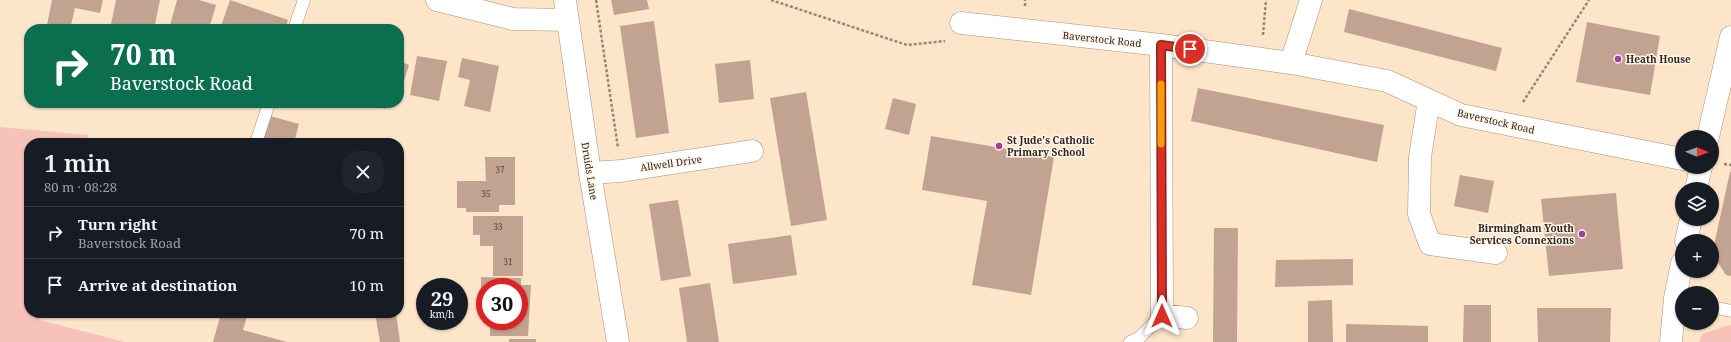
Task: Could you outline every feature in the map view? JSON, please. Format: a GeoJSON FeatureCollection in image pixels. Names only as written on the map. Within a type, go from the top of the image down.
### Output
{"type":"FeatureCollection","features":[{"type":"Feature","properties":{"kind":"street"},"geometry":{"type":"LineString","coordinates":[[437,0],[513,19],[566,10]]}},
{"type":"Feature","properties":{"kind":"street"},"geometry":{"type":"LineString","coordinates":[[1291,63],[1311,0]]}},
{"type":"Feature","properties":{"kind":"street","name":"Druids Lane"},"geometry":{"type":"LineString","coordinates":[[566,10],[590,173],[618,342]]}},
{"type":"Feature","properties":{"kind":"street","name":"Baverstock Road"},"geometry":{"type":"LineString","coordinates":[[961,23],[1161,45],[1291,63],[1387,81],[1461,115],[1675,158]]}},
{"type":"Feature","properties":{"kind":"street"},"geometry":{"type":"LineString","coordinates":[[1710,130],[1731,37]]}},
{"type":"Feature","properties":{"kind":"street"},"geometry":{"type":"LineString","coordinates":[[1161,45],[1162,316],[1187,318]]}},
{"type":"Feature","properties":{"kind":"street"},"geometry":{"type":"LineString","coordinates":[[1429,100],[1420,157],[1418,214],[1430,244],[1496,253]]}},
{"type":"Feature","properties":{"kind":"street","name":"Allwell Drive"},"geometry":{"type":"LineString","coordinates":[[590,173],[752,152]]}},
{"type":"Feature","properties":{"kind":"street"},"geometry":{"type":"LineString","coordinates":[[1671,342],[1675,320]]}},
{"type":"Feature","properties":{"kind":"lane"},"geometry":{"type":"LineString","coordinates":[[296,24],[304,0]]}},
{"type":"Feature","properties":{"kind":"lane"},"geometry":{"type":"LineString","coordinates":[[258,138],[267,108]]}},
{"type":"Feature","properties":{"kind":"lane"},"geometry":{"type":"LineString","coordinates":[[1719,308],[1731,311]]}},
{"type":"Feature","properties":{"kind":"lane"},"geometry":{"type":"LineString","coordinates":[[1130,342],[1140,337],[1162,316]]}},
{"type":"Feature","properties":{"kind":"path"},"geometry":{"type":"LineString","coordinates":[[596,0],[621,170]]}},
{"type":"Feature","properties":{"kind":"path"},"geometry":{"type":"LineString","coordinates":[[771,0],[907,45],[960,40],[961,23]]}},
{"type":"Feature","properties":{"kind":"path"},"geometry":{"type":"LineString","coordinates":[[1261,59],[1266,0]]}},
{"type":"Feature","properties":{"kind":"path"},"geometry":{"type":"LineString","coordinates":[[1508,125],[1589,0]]}},
{"type":"Feature","properties":{"kind":"shaded area"},"geometry":{"type":"Polygon","coordinates":[[[0,127],[88,135],[87,138],[24,138],[24,318],[40,318],[39,320],[125,342],[0,342],[0,127]]]}},
{"type":"Feature","properties":{"kind":"shaded area"},"geometry":{"type":"Polygon","coordinates":[[[1729,325],[1731,326],[1731,342],[1699,342],[1702,334],[1719,330],[1719,328],[1729,325]]]}},
{"type":"Feature","properties":{"kind":"building"},"geometry":{"type":"Polygon","coordinates":[[[52,0],[103,0],[100,13],[75,8],[71,24],[47,24],[52,0]]]}},
{"type":"Feature","properties":{"kind":"building"},"geometry":{"type":"Polygon","coordinates":[[[116,0],[160,0],[155,24],[111,24],[116,0]]]}},
{"type":"Feature","properties":{"kind":"building"},"geometry":{"type":"Polygon","coordinates":[[[177,0],[199,0],[216,5],[210,24],[170,24],[177,0]]]}},
{"type":"Feature","properties":{"kind":"building"},"geometry":{"type":"Polygon","coordinates":[[[230,0],[288,20],[287,24],[222,24],[230,0]]]}},
{"type":"Feature","properties":{"kind":"building"},"geometry":{"type":"Polygon","coordinates":[[[611,0],[647,0],[649,9],[614,15],[611,0]]]}},
{"type":"Feature","properties":{"kind":"building"},"geometry":{"type":"Polygon","coordinates":[[[1349,9],[1502,48],[1496,71],[1344,32],[1349,9]]]}},
{"type":"Feature","properties":{"kind":"building"},"geometry":{"type":"Polygon","coordinates":[[[654,21],[669,133],[636,138],[620,26],[654,21]]]}},
{"type":"Feature","properties":{"kind":"building","name":"Heath House"},"geometry":{"type":"Polygon","coordinates":[[[1587,22],[1660,36],[1650,95],[1576,82],[1587,22]]]}},
{"type":"Feature","properties":{"kind":"building"},"geometry":{"type":"Polygon","coordinates":[[[417,56],[447,61],[439,101],[410,95],[417,56]]]}},
{"type":"Feature","properties":{"kind":"building"},"geometry":{"type":"Polygon","coordinates":[[[462,58],[499,66],[490,112],[464,106],[470,80],[458,77],[462,58]]]}},
{"type":"Feature","properties":{"kind":"building"},"geometry":{"type":"Polygon","coordinates":[[[750,60],[754,99],[719,103],[715,64],[750,60]]]}},
{"type":"Feature","properties":{"kind":"building"},"geometry":{"type":"Polygon","coordinates":[[[404,63],[409,65],[404,80],[404,63]]]}},
{"type":"Feature","properties":{"kind":"building"},"geometry":{"type":"Polygon","coordinates":[[[1198,88],[1384,125],[1377,162],[1191,121],[1198,88]]]}},
{"type":"Feature","properties":{"kind":"building"},"geometry":{"type":"Polygon","coordinates":[[[806,92],[827,220],[791,226],[770,98],[806,92]]]}},
{"type":"Feature","properties":{"kind":"building"},"geometry":{"type":"Polygon","coordinates":[[[893,98],[916,104],[909,135],[885,129],[893,98]]]}},
{"type":"Feature","properties":{"kind":"building"},"geometry":{"type":"Polygon","coordinates":[[[270,116],[299,124],[295,138],[263,138],[270,116]]]}},
{"type":"Feature","properties":{"kind":"building"},"geometry":{"type":"Polygon","coordinates":[[[931,136],[1054,157],[1031,295],[972,285],[987,201],[922,190],[931,136]]]}},
{"type":"Feature","properties":{"kind":"building"},"geometry":{"type":"Polygon","coordinates":[[[485,157],[515,157],[515,205],[499,205],[499,212],[466,212],[466,208],[457,208],[457,181],[486,181],[485,157]]]}},
{"type":"Feature","properties":{"kind":"building"},"geometry":{"type":"Polygon","coordinates":[[[1731,172],[1731,276],[1726,275],[1719,264],[1719,234],[1716,234],[1731,172]]]}},
{"type":"Feature","properties":{"kind":"building"},"geometry":{"type":"Polygon","coordinates":[[[1460,175],[1494,181],[1488,213],[1454,206],[1460,175]]]}},
{"type":"Feature","properties":{"kind":"building","name":"Birmingham Youth Services Connexions"},"geometry":{"type":"Polygon","coordinates":[[[1616,193],[1623,269],[1549,276],[1541,199],[1616,193]]]}},
{"type":"Feature","properties":{"kind":"building"},"geometry":{"type":"Polygon","coordinates":[[[678,200],[691,276],[661,281],[649,204],[678,200]]]}},
{"type":"Feature","properties":{"kind":"building"},"geometry":{"type":"Polygon","coordinates":[[[473,216],[523,216],[523,276],[493,276],[493,246],[480,246],[480,235],[473,235],[473,216]]]}},
{"type":"Feature","properties":{"kind":"building"},"geometry":{"type":"Polygon","coordinates":[[[1214,228],[1238,228],[1237,342],[1213,342],[1214,228]]]}},
{"type":"Feature","properties":{"kind":"building"},"geometry":{"type":"Polygon","coordinates":[[[791,235],[797,275],[733,284],[728,244],[791,235]]]}},
{"type":"Feature","properties":{"kind":"building"},"geometry":{"type":"Polygon","coordinates":[[[1353,259],[1353,285],[1275,287],[1276,260],[1353,259]]]}},
{"type":"Feature","properties":{"kind":"building"},"geometry":{"type":"Polygon","coordinates":[[[481,277],[521,278],[481,278],[481,277]]]}},
{"type":"Feature","properties":{"kind":"building"},"geometry":{"type":"Polygon","coordinates":[[[710,283],[719,342],[687,342],[679,288],[710,283]]]}},
{"type":"Feature","properties":{"kind":"building"},"geometry":{"type":"Polygon","coordinates":[[[528,285],[531,285],[528,336],[490,336],[490,330],[528,330],[528,285]]]}},
{"type":"Feature","properties":{"kind":"building"},"geometry":{"type":"Polygon","coordinates":[[[1332,300],[1333,342],[1308,342],[1308,301],[1332,300]]]}},
{"type":"Feature","properties":{"kind":"building"},"geometry":{"type":"Polygon","coordinates":[[[1464,305],[1491,305],[1491,342],[1463,342],[1464,305]]]}},
{"type":"Feature","properties":{"kind":"building"},"geometry":{"type":"Polygon","coordinates":[[[1537,308],[1611,308],[1610,342],[1538,342],[1537,308]]]}},
{"type":"Feature","properties":{"kind":"building"},"geometry":{"type":"Polygon","coordinates":[[[220,318],[247,318],[243,330],[287,342],[213,342],[220,318]]]}},
{"type":"Feature","properties":{"kind":"building"},"geometry":{"type":"Polygon","coordinates":[[[376,318],[397,318],[400,342],[380,342],[376,318]]]}},
{"type":"Feature","properties":{"kind":"building"},"geometry":{"type":"Polygon","coordinates":[[[1346,324],[1428,326],[1428,342],[1346,342],[1346,324]]]}},
{"type":"Feature","properties":{"kind":"building"},"geometry":{"type":"Polygon","coordinates":[[[509,339],[536,339],[536,342],[509,342],[509,339]]]}},
{"type":"Feature","properties":{"kind":"slow traffic"},"geometry":{"type":"LineString","coordinates":[[1161,84],[1161,144]]}},
{"type":"Feature","properties":{"kind":"place","name":"Heath House"},"geometry":{"type":"Point","coordinates":[1618,59]}},
{"type":"Feature","properties":{"kind":"place","name":"St Jude's Catholic Primary School"},"geometry":{"type":"Point","coordinates":[999,146]}},
{"type":"Feature","properties":{"kind":"place","name":"Birmingham Youth Services Connexions"},"geometry":{"type":"Point","coordinates":[1582,234]}},
{"type":"Feature","properties":{"kind":"route"},"geometry":{"type":"LineString","coordinates":[[1162,316],[1161,45],[1190,49]]}}]}
